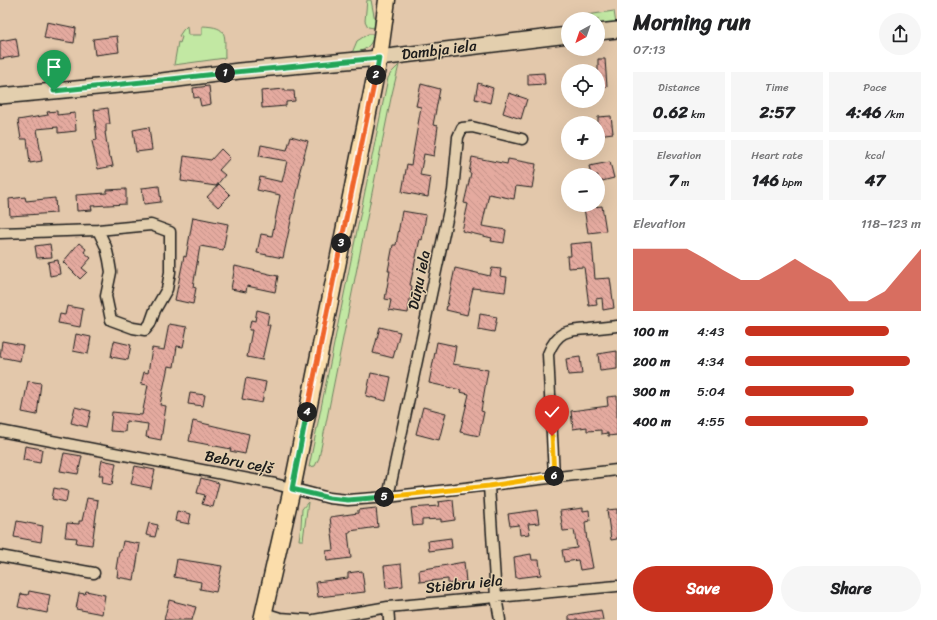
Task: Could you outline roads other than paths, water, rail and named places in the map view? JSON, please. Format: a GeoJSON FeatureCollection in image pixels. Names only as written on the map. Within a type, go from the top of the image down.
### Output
{"type":"FeatureCollection","features":[{"type":"Feature","properties":{"kind":"main road"},"geometry":{"type":"LineString","coordinates":[[263,616],[292,489],[379,58],[387,0]]}},
{"type":"Feature","properties":{"kind":"street"},"geometry":{"type":"LineString","coordinates":[[605,31],[617,30]]}},
{"type":"Feature","properties":{"kind":"street","name":"Dambja iela"},"geometry":{"type":"LineString","coordinates":[[0,96],[379,58],[561,36]]}},
{"type":"Feature","properties":{"kind":"street","name":"Dūņu iela"},"geometry":{"type":"LineString","coordinates":[[388,497],[453,191],[458,137],[462,128],[472,128],[522,140]]}},
{"type":"Feature","properties":{"kind":"street"},"geometry":{"type":"LineString","coordinates":[[0,232],[98,230],[151,225],[170,232],[170,272],[167,289],[146,330],[133,328],[111,320],[106,296],[110,272],[109,260],[106,247],[98,230]]}},
{"type":"Feature","properties":{"kind":"street"},"geometry":{"type":"LineString","coordinates":[[554,476],[548,354],[552,345],[560,336],[569,330],[617,326]]}},
{"type":"Feature","properties":{"kind":"street","name":"Bebru ceļš"},"geometry":{"type":"LineString","coordinates":[[0,431],[260,481],[329,498],[348,500],[489,486],[554,476],[617,470]]}},
{"type":"Feature","properties":{"kind":"street"},"geometry":{"type":"LineString","coordinates":[[489,486],[496,597],[500,620]]}},
{"type":"Feature","properties":{"kind":"street"},"geometry":{"type":"LineString","coordinates":[[0,556],[94,573]]}},
{"type":"Feature","properties":{"kind":"street","name":"Stiebru iela"},"geometry":{"type":"LineString","coordinates":[[314,620],[388,607],[617,586]]}},
{"type":"Feature","properties":{"kind":"street"},"geometry":{"type":"LineString","coordinates":[[388,607],[389,620]]}},
{"type":"Feature","properties":{"kind":"street"},"geometry":{"type":"LineString","coordinates":[[263,616],[309,620]]}}]}
